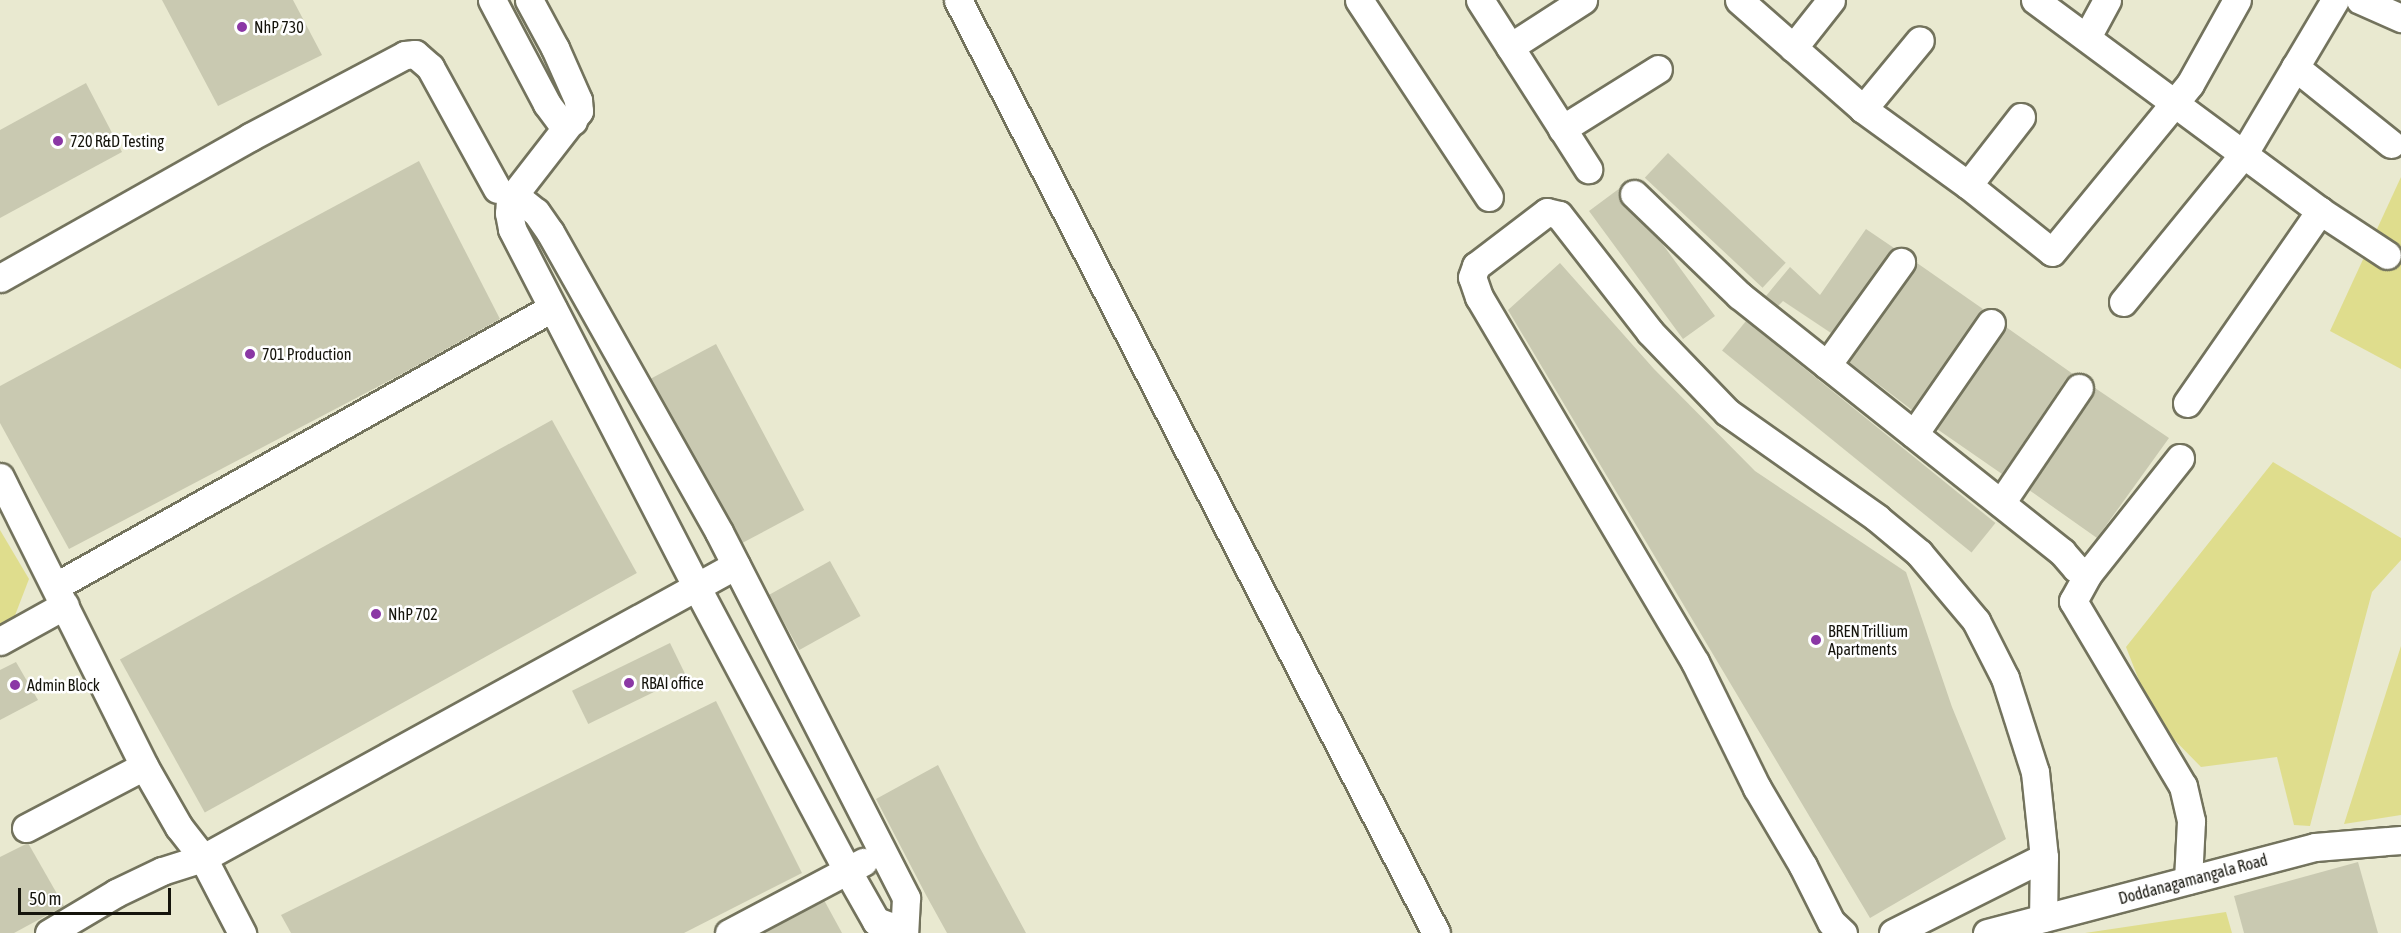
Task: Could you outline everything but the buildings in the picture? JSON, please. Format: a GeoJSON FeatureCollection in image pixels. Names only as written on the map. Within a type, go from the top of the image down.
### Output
{"type":"FeatureCollection","features":[{"type":"Feature","properties":{"kind":"street"},"geometry":{"type":"LineString","coordinates":[[492,0],[547,104],[560,121],[573,121]]}},
{"type":"Feature","properties":{"kind":"street"},"geometry":{"type":"LineString","coordinates":[[504,194],[573,121],[579,111],[578,100],[555,48],[529,0]]}},
{"type":"Feature","properties":{"kind":"street"},"geometry":{"type":"LineString","coordinates":[[958,0],[1436,933]]}},
{"type":"Feature","properties":{"kind":"street"},"geometry":{"type":"LineString","coordinates":[[1359,0],[1489,197]]}},
{"type":"Feature","properties":{"kind":"street"},"geometry":{"type":"LineString","coordinates":[[1480,0],[1588,169]]}},
{"type":"Feature","properties":{"kind":"street"},"geometry":{"type":"LineString","coordinates":[[1510,47],[1583,0]]}},
{"type":"Feature","properties":{"kind":"street"},"geometry":{"type":"LineString","coordinates":[[1738,0],[1863,109],[1968,184],[2052,252],[2190,84],[2237,0]]}},
{"type":"Feature","properties":{"kind":"street"},"geometry":{"type":"LineString","coordinates":[[1793,48],[1831,0]]}},
{"type":"Feature","properties":{"kind":"street"},"geometry":{"type":"LineString","coordinates":[[2035,0],[2320,211],[2387,255]]}},
{"type":"Feature","properties":{"kind":"street"},"geometry":{"type":"LineString","coordinates":[[2087,37],[2107,0]]}},
{"type":"Feature","properties":{"kind":"street"},"geometry":{"type":"LineString","coordinates":[[2123,302],[2244,155],[2335,0]]}},
{"type":"Feature","properties":{"kind":"street"},"geometry":{"type":"LineString","coordinates":[[2360,0],[2401,18]]}},
{"type":"Feature","properties":{"kind":"street"},"geometry":{"type":"LineString","coordinates":[[1863,109],[1920,39]]}},
{"type":"Feature","properties":{"kind":"street"},"geometry":{"type":"LineString","coordinates":[[0,278],[250,137],[405,55],[415,54],[430,67],[504,194],[512,229],[552,308],[847,870],[876,921],[904,932],[906,898],[825,744],[736,565],[550,232],[536,212],[524,202],[504,194]]}},
{"type":"Feature","properties":{"kind":"street"},"geometry":{"type":"LineString","coordinates":[[2295,67],[2391,144]]}},
{"type":"Feature","properties":{"kind":"street"},"geometry":{"type":"LineString","coordinates":[[1562,129],[1658,69]]}},
{"type":"Feature","properties":{"kind":"street"},"geometry":{"type":"LineString","coordinates":[[1968,184],[2021,117]]}},
{"type":"Feature","properties":{"kind":"street"},"geometry":{"type":"LineString","coordinates":[[1634,194],[1739,295],[2062,552],[2076,568],[2088,574]]}},
{"type":"Feature","properties":{"kind":"street"},"geometry":{"type":"LineString","coordinates":[[2187,403],[2320,211]]}},
{"type":"Feature","properties":{"kind":"street"},"geometry":{"type":"LineString","coordinates":[[1843,933],[1831,922],[1803,866],[1757,788],[1689,651],[1479,297],[1472,277],[1476,266],[1547,212],[1559,215],[1650,332],[1727,412],[1878,518],[1919,553],[1977,621],[2005,678],[2035,772],[2044,857],[2030,925]]}},
{"type":"Feature","properties":{"kind":"street"},"geometry":{"type":"LineString","coordinates":[[1827,365],[1901,262]]}},
{"type":"Feature","properties":{"kind":"street"},"geometry":{"type":"LineString","coordinates":[[0,641],[60,595],[552,308]]}},
{"type":"Feature","properties":{"kind":"street"},"geometry":{"type":"LineString","coordinates":[[1914,434],[1991,323]]}},
{"type":"Feature","properties":{"kind":"street"},"geometry":{"type":"LineString","coordinates":[[2001,503],[2079,388]]}},
{"type":"Feature","properties":{"kind":"street"},"geometry":{"type":"LineString","coordinates":[[2180,458],[2088,574],[2073,601],[2183,786],[2191,821],[2188,880]]}},
{"type":"Feature","properties":{"kind":"street"},"geometry":{"type":"LineString","coordinates":[[0,477],[144,766],[178,827],[203,858],[242,933]]}},
{"type":"Feature","properties":{"kind":"street"},"geometry":{"type":"LineString","coordinates":[[49,933],[162,871],[203,858],[736,565]]}},
{"type":"Feature","properties":{"kind":"street"},"geometry":{"type":"LineString","coordinates":[[789,760],[825,744]]}},
{"type":"Feature","properties":{"kind":"street"},"geometry":{"type":"LineString","coordinates":[[26,828],[144,766]]}},
{"type":"Feature","properties":{"kind":"street","name":"Doddanagamangala Road"},"geometry":{"type":"LineString","coordinates":[[1987,933],[2030,925],[2315,847],[2401,840]]}},
{"type":"Feature","properties":{"kind":"street"},"geometry":{"type":"LineString","coordinates":[[729,933],[882,852]]}},
{"type":"Feature","properties":{"kind":"street"},"geometry":{"type":"LineString","coordinates":[[1893,933],[2044,857]]}},
{"type":"Feature","properties":{"kind":"shaded area"},"geometry":{"type":"Polygon","coordinates":[[[2401,177],[2401,369],[2330,331],[2401,177]]]}},
{"type":"Feature","properties":{"kind":"shaded area"},"geometry":{"type":"Polygon","coordinates":[[[2273,462],[2401,538],[2401,560],[2372,592],[2310,826],[2294,825],[2277,757],[2201,767],[2154,719],[2126,647],[2273,462]]]}},
{"type":"Feature","properties":{"kind":"shaded area"},"geometry":{"type":"Polygon","coordinates":[[[0,530],[29,579],[14,618],[0,625],[0,530]]]}},
{"type":"Feature","properties":{"kind":"shaded area"},"geometry":{"type":"Polygon","coordinates":[[[2401,646],[2401,815],[2344,824],[2401,646]]]}},
{"type":"Feature","properties":{"kind":"shaded area"},"geometry":{"type":"Polygon","coordinates":[[[2226,912],[2232,933],[2085,933],[2226,912]]]}},
{"type":"Feature","properties":{"kind":"place","name":"NhP 730"},"geometry":{"type":"Point","coordinates":[242,27]}},
{"type":"Feature","properties":{"kind":"place","name":"720 R&D Testing"},"geometry":{"type":"Point","coordinates":[58,141]}},
{"type":"Feature","properties":{"kind":"place","name":"701 Production"},"geometry":{"type":"Point","coordinates":[250,354]}},
{"type":"Feature","properties":{"kind":"place","name":"NhP 702"},"geometry":{"type":"Point","coordinates":[376,614]}},
{"type":"Feature","properties":{"kind":"place","name":"BREN Trillium Apartments"},"geometry":{"type":"Point","coordinates":[1816,640]}},
{"type":"Feature","properties":{"kind":"place","name":"RBAI office"},"geometry":{"type":"Point","coordinates":[629,683]}},
{"type":"Feature","properties":{"kind":"place","name":"Admin Block"},"geometry":{"type":"Point","coordinates":[15,685]}}]}
